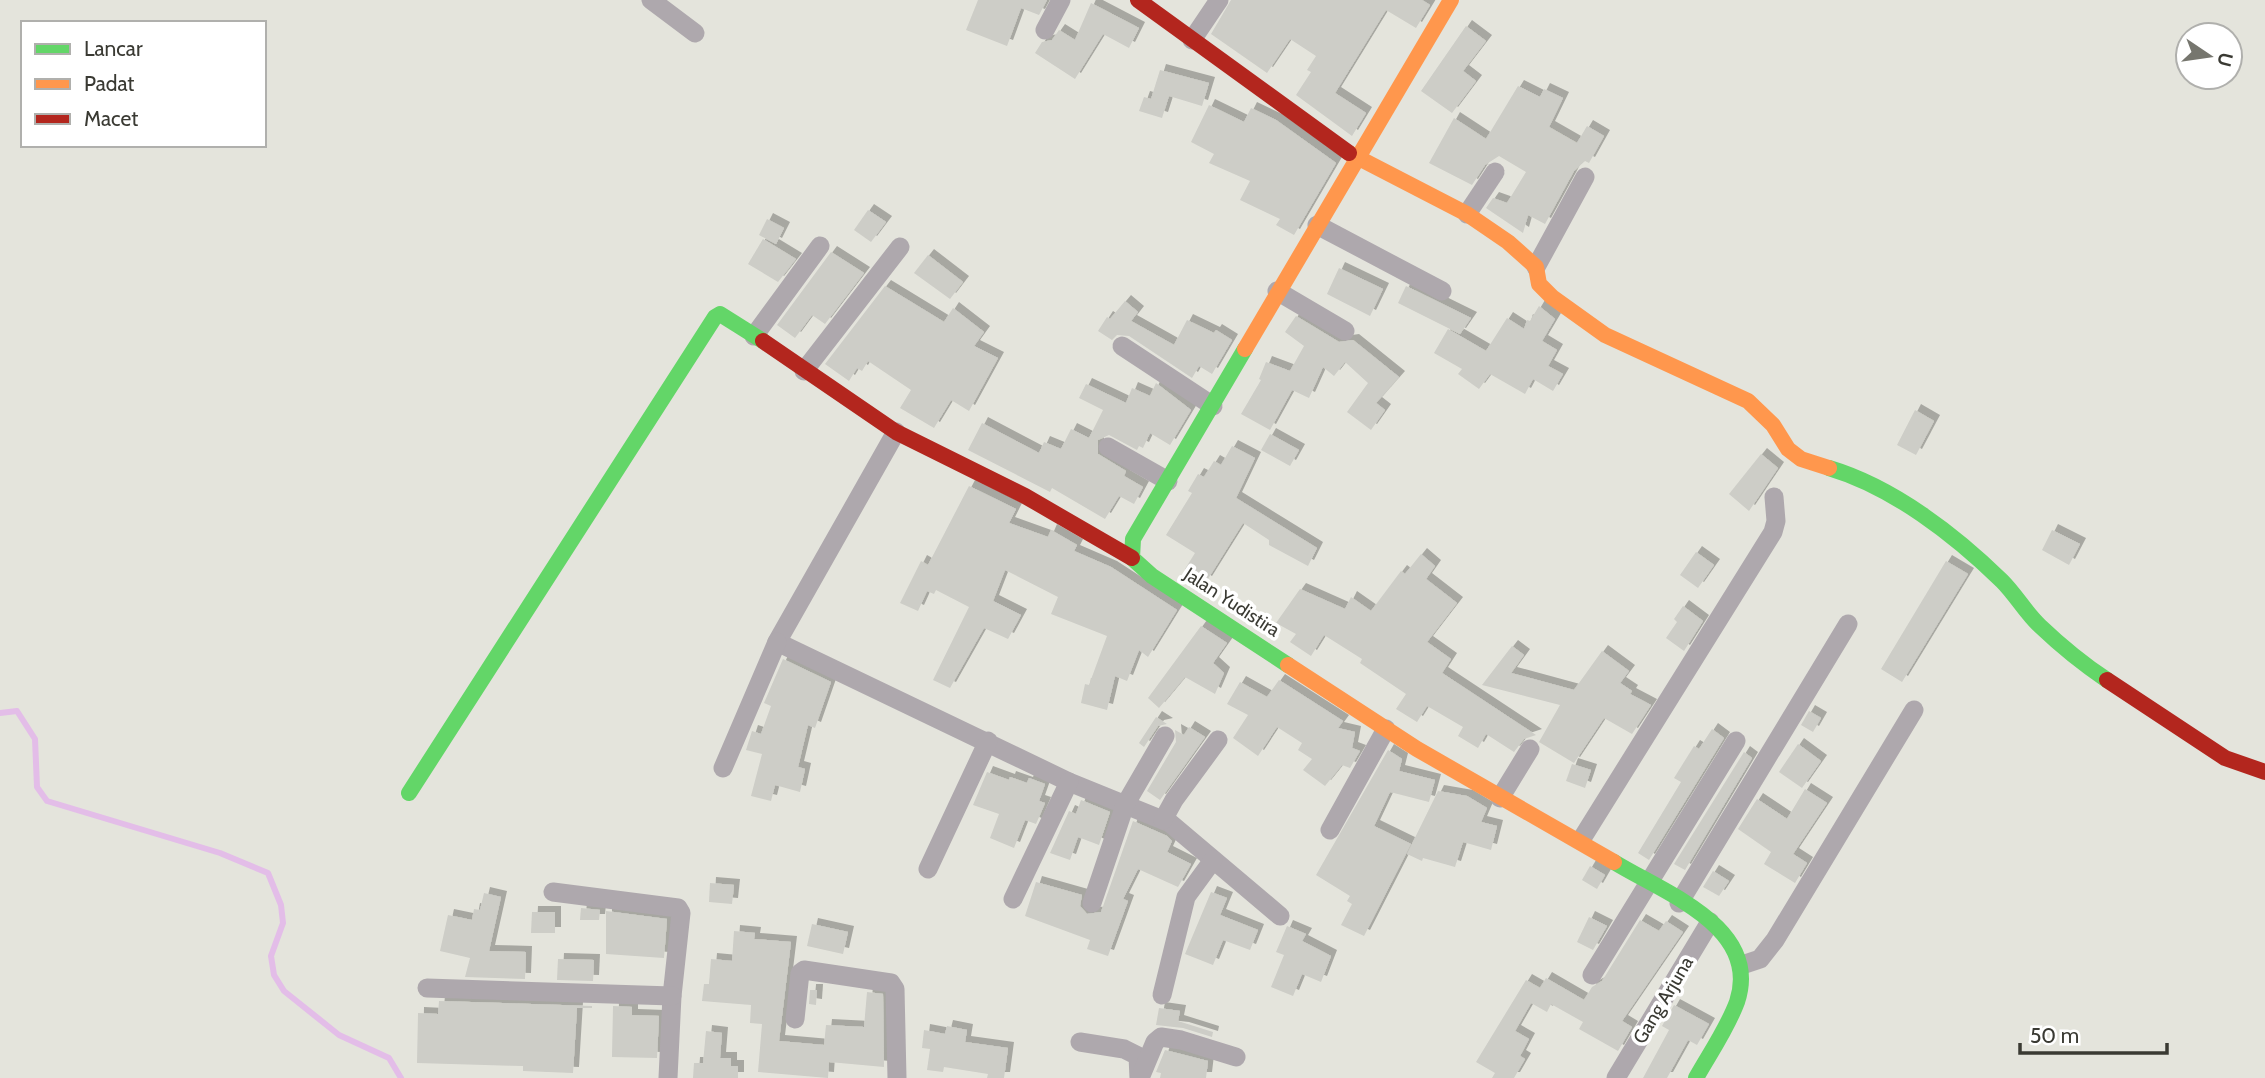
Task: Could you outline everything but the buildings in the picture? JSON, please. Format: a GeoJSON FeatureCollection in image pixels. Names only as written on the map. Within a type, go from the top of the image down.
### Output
{"type":"FeatureCollection","features":[{"type":"Feature","properties":{"kind":"street"},"geometry":{"type":"LineString","coordinates":[[651,0],[695,33]]}},
{"type":"Feature","properties":{"kind":"street"},"geometry":{"type":"LineString","coordinates":[[1045,30],[1061,0]]}},
{"type":"Feature","properties":{"kind":"street"},"geometry":{"type":"LineString","coordinates":[[1138,0],[1356,158],[1467,214],[1508,242],[1536,267],[1539,284],[1552,297],[1605,335],[1748,401],[1773,425],[1788,449],[1801,458],[1882,492],[1937,526],[2003,582],[2039,625],[2084,665],[2225,758],[2265,772]]}},
{"type":"Feature","properties":{"kind":"street"},"geometry":{"type":"LineString","coordinates":[[1192,40],[1219,0]]}},
{"type":"Feature","properties":{"kind":"street"},"geometry":{"type":"LineString","coordinates":[[1132,558],[1133,539],[1451,0]]}},
{"type":"Feature","properties":{"kind":"street"},"geometry":{"type":"LineString","coordinates":[[1467,214],[1495,172]]}},
{"type":"Feature","properties":{"kind":"street"},"geometry":{"type":"LineString","coordinates":[[1536,267],[1585,177]]}},
{"type":"Feature","properties":{"kind":"street"},"geometry":{"type":"LineString","coordinates":[[1317,225],[1443,291]]}},
{"type":"Feature","properties":{"kind":"street"},"geometry":{"type":"LineString","coordinates":[[754,336],[820,246]]}},
{"type":"Feature","properties":{"kind":"street"},"geometry":{"type":"LineString","coordinates":[[804,371],[900,247]]}},
{"type":"Feature","properties":{"kind":"street"},"geometry":{"type":"LineString","coordinates":[[1277,291],[1345,331]]}},
{"type":"Feature","properties":{"kind":"street","name":"Jalan Yudistira"},"geometry":{"type":"LineString","coordinates":[[410,793],[715,317],[727,316],[896,432],[1025,496],[1132,558],[1152,576],[1386,729],[1500,798],[1581,840],[1710,922],[1730,939],[1742,965]]}},
{"type":"Feature","properties":{"kind":"street"},"geometry":{"type":"LineString","coordinates":[[1122,346],[1213,406]]}},
{"type":"Feature","properties":{"kind":"street"},"geometry":{"type":"LineString","coordinates":[[723,768],[777,642],[896,432]]}},
{"type":"Feature","properties":{"kind":"street"},"geometry":{"type":"LineString","coordinates":[[1108,447],[1168,481]]}},
{"type":"Feature","properties":{"kind":"street"},"geometry":{"type":"LineString","coordinates":[[1581,840],[1773,532],[1776,521],[1774,497]]}},
{"type":"Feature","properties":{"kind":"street"},"geometry":{"type":"LineString","coordinates":[[1679,903],[1848,625]]}},
{"type":"Feature","properties":{"kind":"street"},"geometry":{"type":"LineString","coordinates":[[777,642],[1069,782],[1163,820],[1280,916]]}},
{"type":"Feature","properties":{"kind":"street"},"geometry":{"type":"LineString","coordinates":[[1696,1078],[1738,996],[1742,965],[1760,959],[1775,940],[1914,710]]}},
{"type":"Feature","properties":{"kind":"street"},"geometry":{"type":"LineString","coordinates":[[1330,830],[1386,729]]}},
{"type":"Feature","properties":{"kind":"street"},"geometry":{"type":"LineString","coordinates":[[1092,904],[1125,805],[1166,736]]}},
{"type":"Feature","properties":{"kind":"street"},"geometry":{"type":"LineString","coordinates":[[1163,820],[1174,800],[1219,740]]}},
{"type":"Feature","properties":{"kind":"street"},"geometry":{"type":"LineString","coordinates":[[928,869],[988,741]]}},
{"type":"Feature","properties":{"kind":"street"},"geometry":{"type":"LineString","coordinates":[[1592,975],[1736,741]]}},
{"type":"Feature","properties":{"kind":"street"},"geometry":{"type":"LineString","coordinates":[[1500,798],[1530,749]]}},
{"type":"Feature","properties":{"kind":"street"},"geometry":{"type":"LineString","coordinates":[[1013,899],[1069,782]]}},
{"type":"Feature","properties":{"kind":"street"},"geometry":{"type":"LineString","coordinates":[[1162,995],[1186,897],[1213,860]]}},
{"type":"Feature","properties":{"kind":"street"},"geometry":{"type":"LineString","coordinates":[[553,892],[678,908],[681,913],[672,996],[668,1078]]}},
{"type":"Feature","properties":{"kind":"street","name":"Gang Arjuna"},"geometry":{"type":"LineString","coordinates":[[1616,1078],[1710,922]]}},
{"type":"Feature","properties":{"kind":"street"},"geometry":{"type":"LineString","coordinates":[[795,1020],[800,972],[804,970],[891,983],[895,989],[897,1078]]}},
{"type":"Feature","properties":{"kind":"street"},"geometry":{"type":"LineString","coordinates":[[427,988],[672,996]]}},
{"type":"Feature","properties":{"kind":"street"},"geometry":{"type":"LineString","coordinates":[[1140,1078],[1155,1042],[1161,1037],[1181,1040],[1236,1057]]}},
{"type":"Feature","properties":{"kind":"street"},"geometry":{"type":"LineString","coordinates":[[1080,1042],[1124,1049],[1138,1056],[1140,1078]]}},
{"type":"Feature","properties":{"kind":"waterway"},"geometry":{"type":"LineString","coordinates":[[0,713],[17,711],[35,739],[37,787],[47,801],[220,853],[268,873],[281,905],[283,923],[271,956],[274,975],[284,991],[339,1035],[389,1058],[401,1078]]}},
{"type":"Feature","properties":{"kind":"traffic: fast"},"geometry":{"type":"LineString","coordinates":[[409,793],[715,317],[720,314],[763,341]]}},
{"type":"Feature","properties":{"kind":"traffic: fast"},"geometry":{"type":"LineString","coordinates":[[1245,349],[1133,539],[1132,558],[1152,576],[1288,665]]}},
{"type":"Feature","properties":{"kind":"traffic: fast"},"geometry":{"type":"LineString","coordinates":[[1829,468],[1876,487],[1922,514],[1943,530],[2002,581],[2048,633],[2107,680]]}},
{"type":"Feature","properties":{"kind":"traffic: fast"},"geometry":{"type":"LineString","coordinates":[[1614,862],[1704,916],[1722,933],[1735,953],[1741,976],[1737,1002],[1696,1078]]}},
{"type":"Feature","properties":{"kind":"traffic: slow"},"geometry":{"type":"LineString","coordinates":[[1245,349],[1451,0]]}},
{"type":"Feature","properties":{"kind":"traffic: slow"},"geometry":{"type":"LineString","coordinates":[[1349,153],[1467,214],[1508,242],[1536,267],[1539,284],[1552,297],[1605,335],[1748,401],[1773,425],[1788,449],[1801,459],[1829,468]]}},
{"type":"Feature","properties":{"kind":"traffic: slow"},"geometry":{"type":"LineString","coordinates":[[1288,665],[1417,749],[1614,862]]}},
{"type":"Feature","properties":{"kind":"traffic: jam"},"geometry":{"type":"LineString","coordinates":[[1138,0],[1349,153]]}},
{"type":"Feature","properties":{"kind":"traffic: jam"},"geometry":{"type":"LineString","coordinates":[[763,341],[896,432],[1025,496],[1132,558]]}},
{"type":"Feature","properties":{"kind":"traffic: jam"},"geometry":{"type":"LineString","coordinates":[[2107,680],[2225,758],[2265,772]]}}]}
